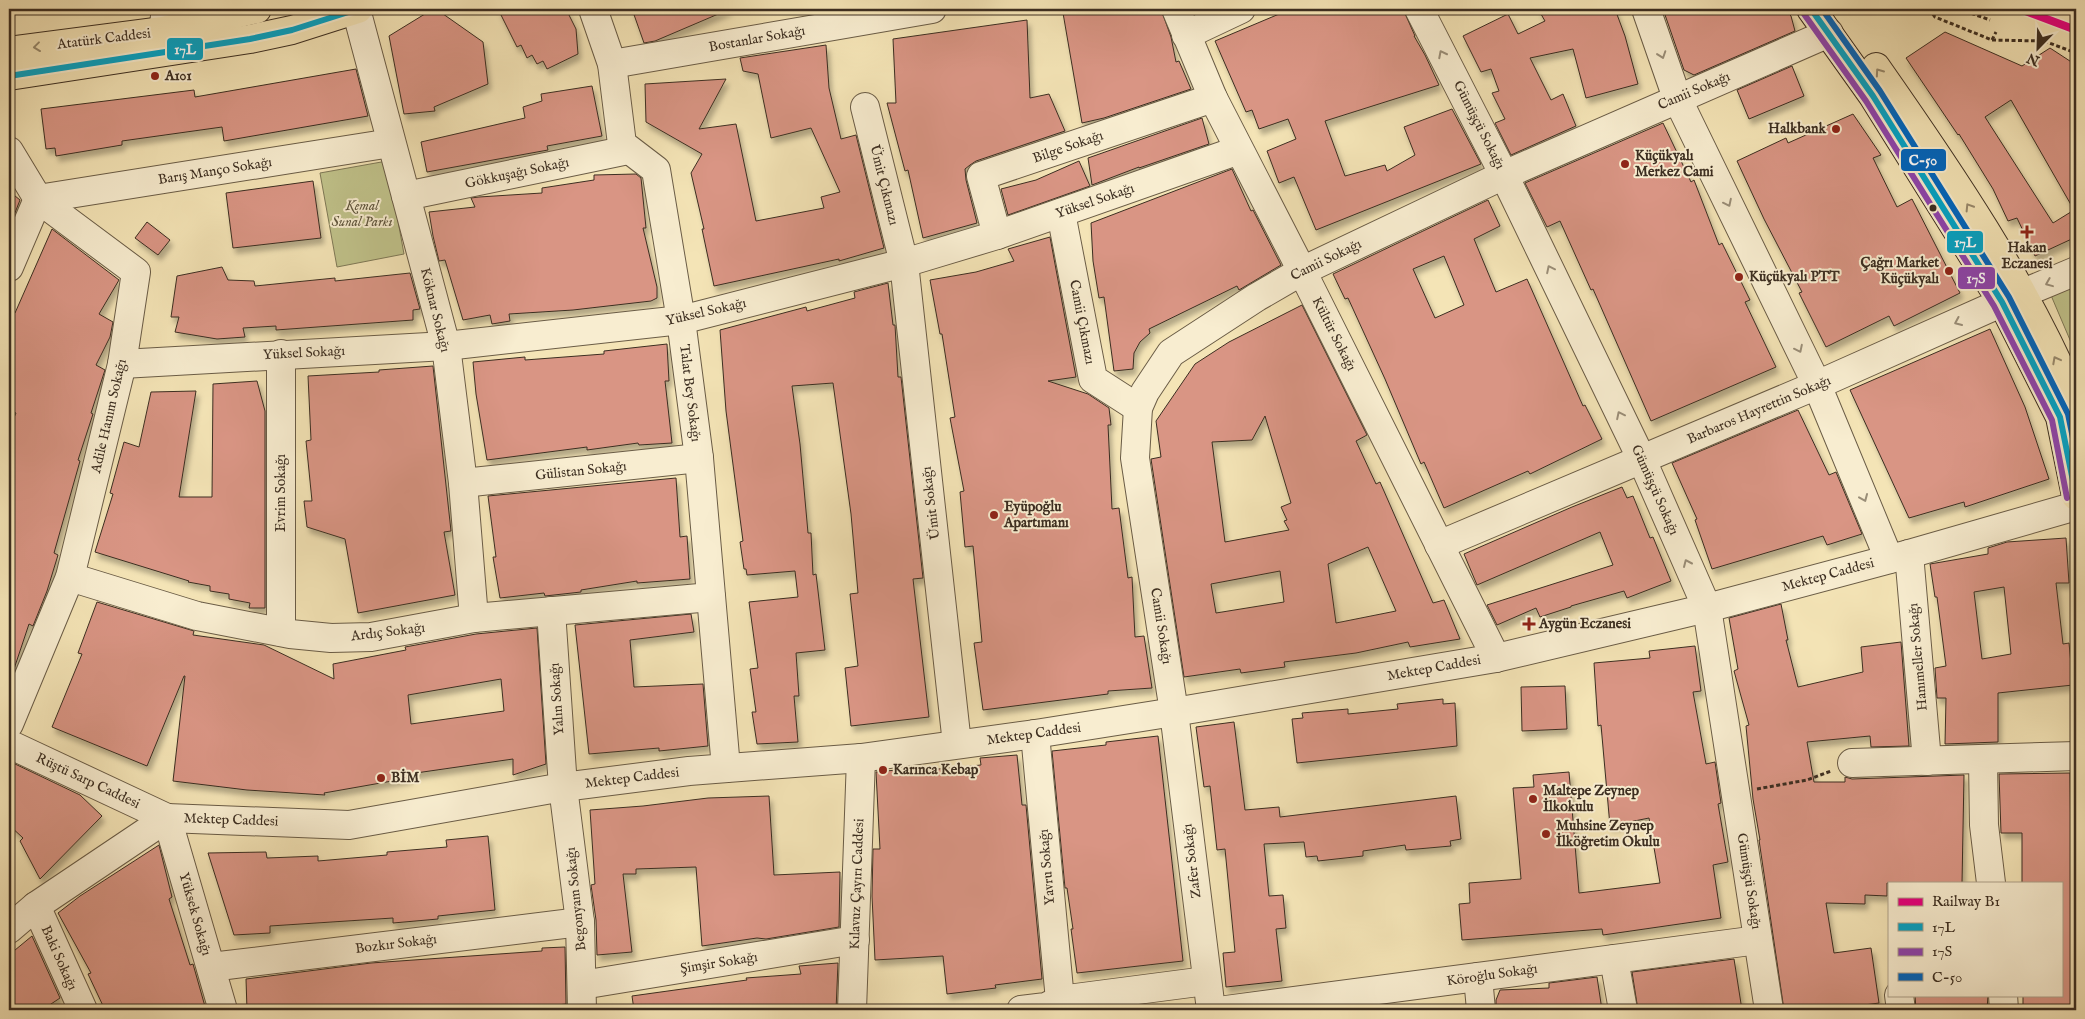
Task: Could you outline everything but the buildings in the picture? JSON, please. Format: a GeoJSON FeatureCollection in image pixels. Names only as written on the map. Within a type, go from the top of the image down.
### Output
{"type":"FeatureCollection","features":[{"type":"Feature","properties":{"kind":"main road","name":"Atatürk Caddesi"},"geometry":{"type":"LineString","coordinates":[[9,51],[165,20],[258,9]]}},
{"type":"Feature","properties":{"kind":"main road","name":"Atatürk Caddesi"},"geometry":{"type":"LineString","coordinates":[[9,76],[250,39],[292,30],[357,9]]}},
{"type":"Feature","properties":{"kind":"main road"},"geometry":{"type":"LineString","coordinates":[[1811,9],[1832,21],[1945,168],[1996,249],[2012,298],[2060,417],[2076,496]]}},
{"type":"Feature","properties":{"kind":"main road"},"geometry":{"type":"LineString","coordinates":[[2012,298],[2066,380],[2076,404]]}},
{"type":"Feature","properties":{"kind":"street","name":"Köknar Sokağı"},"geometry":{"type":"LineString","coordinates":[[357,9],[446,346],[463,483],[474,618]]}},
{"type":"Feature","properties":{"kind":"street"},"geometry":{"type":"LineString","coordinates":[[593,9],[612,64],[622,144],[628,150]]}},
{"type":"Feature","properties":{"kind":"street","name":"Bostanlar Sokağı"},"geometry":{"type":"LineString","coordinates":[[612,64],[932,9]]}},
{"type":"Feature","properties":{"kind":"street","name":"Kültür Sokağı"},"geometry":{"type":"LineString","coordinates":[[1176,9],[1213,98],[1496,658]]}},
{"type":"Feature","properties":{"kind":"street"},"geometry":{"type":"LineString","coordinates":[[1186,35],[1241,9]]}},
{"type":"Feature","properties":{"kind":"street","name":"Gümüşçü Sokağı"},"geometry":{"type":"LineString","coordinates":[[1418,9],[1504,175],[1642,460],[1707,608],[1769,1010]]}},
{"type":"Feature","properties":{"kind":"street","name":"Hanımeller Sokağı"},"geometry":{"type":"LineString","coordinates":[[1646,9],[1677,98],[1899,557],[1927,760]]}},
{"type":"Feature","properties":{"kind":"street","name":"Camii Sokağı"},"geometry":{"type":"LineString","coordinates":[[1174,712],[1135,458],[1138,408],[1145,392],[1171,353],[1257,297],[1302,271],[1504,175],[1677,98],[1832,21]]}},
{"type":"Feature","properties":{"kind":"street","name":"Bilge Sokağı"},"geometry":{"type":"LineString","coordinates":[[997,235],[981,176],[1213,98]]}},
{"type":"Feature","properties":{"kind":"street","name":"Ümit Çıkmazı"},"geometry":{"type":"LineString","coordinates":[[865,107],[904,263]]}},
{"type":"Feature","properties":{"kind":"street","name":"Barış Manço Sokağı"},"geometry":{"type":"LineString","coordinates":[[38,199],[392,143]]}},
{"type":"Feature","properties":{"kind":"street","name":"Gökkuşağı Sokağı"},"geometry":{"type":"LineString","coordinates":[[406,196],[628,150]]}},
{"type":"Feature","properties":{"kind":"street","name":"Talat Bey Sokağı"},"geometry":{"type":"LineString","coordinates":[[628,150],[656,170],[681,320],[699,458],[726,768]]}},
{"type":"Feature","properties":{"kind":"street","name":"Yüksel Sokağı"},"geometry":{"type":"LineString","coordinates":[[122,364],[446,346],[681,320],[904,263],[997,235],[1239,150]]}},
{"type":"Feature","properties":{"kind":"street","name":"Adile Hanım Sokağı"},"geometry":{"type":"LineString","coordinates":[[9,151],[38,199],[136,272],[122,364],[70,577],[9,724]]}},
{"type":"Feature","properties":{"kind":"street"},"geometry":{"type":"LineString","coordinates":[[9,267],[38,199]]}},
{"type":"Feature","properties":{"kind":"street","name":"Camii Çıkmazı"},"geometry":{"type":"LineString","coordinates":[[1062,213],[1093,380],[1138,408]]}},
{"type":"Feature","properties":{"kind":"street","name":"Ümit Sokağı"},"geometry":{"type":"LineString","coordinates":[[904,263],[957,744]]}},
{"type":"Feature","properties":{"kind":"street","name":"Barbaros Hayrettin Sokağı"},"geometry":{"type":"LineString","coordinates":[[1439,545],[1817,386],[2076,271]]}},
{"type":"Feature","properties":{"kind":"street","name":"Evrim Sokağı"},"geometry":{"type":"LineString","coordinates":[[280,354],[281,632]]}},
{"type":"Feature","properties":{"kind":"street","name":"Gülistan Sokağı"},"geometry":{"type":"LineString","coordinates":[[463,483],[699,458]]}},
{"type":"Feature","properties":{"kind":"street","name":"Mektep Caddesi"},"geometry":{"type":"LineString","coordinates":[[9,930],[36,906],[167,818],[349,825],[562,788],[689,771],[862,758],[1174,712],[1496,658],[1707,608],[1899,557],[2076,506]]}},
{"type":"Feature","properties":{"kind":"street","name":"Ardıç Sokağı"},"geometry":{"type":"LineString","coordinates":[[70,577],[197,616],[281,632],[331,638],[371,637],[474,618],[711,597]]}},
{"type":"Feature","properties":{"kind":"street","name":"Yalın Sokağı"},"geometry":{"type":"LineString","coordinates":[[551,612],[562,788]]}},
{"type":"Feature","properties":{"kind":"street","name":"Zafer Sokağı"},"geometry":{"type":"LineString","coordinates":[[1174,712],[1211,1010]]}},
{"type":"Feature","properties":{"kind":"street","name":"Yavru Sokağı"},"geometry":{"type":"LineString","coordinates":[[1035,734],[1043,1007]]}},
{"type":"Feature","properties":{"kind":"street","name":"Rüştü Sarp Caddesi"},"geometry":{"type":"LineString","coordinates":[[9,744],[167,818]]}},
{"type":"Feature","properties":{"kind":"street"},"geometry":{"type":"LineString","coordinates":[[1852,763],[2076,756]]}},
{"type":"Feature","properties":{"kind":"street","name":"Kılavuz Çayırı Caddesi"},"geometry":{"type":"LineString","coordinates":[[852,1010],[862,758]]}},
{"type":"Feature","properties":{"kind":"street"},"geometry":{"type":"LineString","coordinates":[[1982,759],[1984,825],[1990,882]]}},
{"type":"Feature","properties":{"kind":"street","name":"Begonyam Sokağı"},"geometry":{"type":"LineString","coordinates":[[562,788],[580,922],[582,998]]}},
{"type":"Feature","properties":{"kind":"street","name":"Yüksek Sokağı"},"geometry":{"type":"LineString","coordinates":[[167,818],[223,1010]]}},
{"type":"Feature","properties":{"kind":"street","name":"Baki Sokağı"},"geometry":{"type":"LineString","coordinates":[[36,906],[83,1010]]}},
{"type":"Feature","properties":{"kind":"street","name":"Bozkır Sokağı"},"geometry":{"type":"LineString","coordinates":[[211,967],[580,922]]}},
{"type":"Feature","properties":{"kind":"street","name":"Şimşir Sokağı"},"geometry":{"type":"LineString","coordinates":[[582,998],[855,940]]}},
{"type":"Feature","properties":{"kind":"street","name":"Köroğlu Sokağı"},"geometry":{"type":"LineString","coordinates":[[1226,1010],[1340,1003],[1478,977],[1758,940]]}},
{"type":"Feature","properties":{"kind":"street"},"geometry":{"type":"LineString","coordinates":[[1614,959],[1622,1010]]}},
{"type":"Feature","properties":{"kind":"street"},"geometry":{"type":"LineString","coordinates":[[1478,977],[1481,1010]]}},
{"type":"Feature","properties":{"kind":"street"},"geometry":{"type":"LineString","coordinates":[[1043,1007],[1206,981]]}},
{"type":"Feature","properties":{"kind":"street"},"geometry":{"type":"LineString","coordinates":[[1899,996],[1901,1010]]}},
{"type":"Feature","properties":{"kind":"street"},"geometry":{"type":"LineString","coordinates":[[2003,996],[2004,1010]]}},
{"type":"Feature","properties":{"kind":"path"},"geometry":{"type":"LineString","coordinates":[[1929,9],[1935,17],[1992,40],[2044,42],[2076,53]]}},
{"type":"Feature","properties":{"kind":"path"},"geometry":{"type":"LineString","coordinates":[[1959,9],[1990,20]]}},
{"type":"Feature","properties":{"kind":"path"},"geometry":{"type":"LineString","coordinates":[[1992,40],[1996,32]]}},
{"type":"Feature","properties":{"kind":"path"},"geometry":{"type":"LineString","coordinates":[[1735,793],[1807,780],[1852,763]]}},
{"type":"Feature","properties":{"kind":"green space","name":"Kemal Sunal Parkı"},"geometry":{"type":"Polygon","coordinates":[[[387,161],[404,254],[337,267],[320,173],[387,161]]]}},
{"type":"Feature","properties":{"kind":"green space"},"geometry":{"type":"Polygon","coordinates":[[[2076,282],[2076,354],[2050,293],[2076,282]]]}},
{"type":"Feature","properties":{"kind":"rail line","name":"B1"},"geometry":{"type":"LineString","coordinates":[[2020,9],[2076,30]]}},
{"type":"Feature","properties":{"kind":"transit line","name":"17L"},"geometry":{"type":"LineString","coordinates":[[9,76],[250,39],[292,30],[358,9]]}},
{"type":"Feature","properties":{"kind":"transit line","name":"17L"},"geometry":{"type":"LineString","coordinates":[[1811,9],[1873,96],[2002,302],[2060,417],[2076,496]]}},
{"type":"Feature","properties":{"kind":"transit line","name":"C-50"},"geometry":{"type":"LineString","coordinates":[[1822,9],[1880,91],[2009,297],[2068,414],[2076,453]]}},
{"type":"Feature","properties":{"kind":"transit line","name":"17S"},"geometry":{"type":"LineString","coordinates":[[1804,14],[1866,101],[1994,306],[2052,420],[2067,498]]}},
{"type":"Feature","properties":{"kind":"place","name":"A101"},"geometry":{"type":"Point","coordinates":[155,76]}},
{"type":"Feature","properties":{"kind":"place","name":"Halkbank"},"geometry":{"type":"Point","coordinates":[1836,129]}},
{"type":"Feature","properties":{"kind":"place","name":"Küçükyalı Merkez Cami"},"geometry":{"type":"Point","coordinates":[1625,164]}},
{"type":"Feature","properties":{"kind":"place","name":"Hakan Eczanesi"},"geometry":{"type":"Point","coordinates":[2027,232]}},
{"type":"Feature","properties":{"kind":"place","name":"Çağrı Market Küçükyalı"},"geometry":{"type":"Point","coordinates":[1949,271]}},
{"type":"Feature","properties":{"kind":"place","name":"Küçükyalı PTT"},"geometry":{"type":"Point","coordinates":[1739,277]}},
{"type":"Feature","properties":{"kind":"place","name":"Eyüpoğlu Apartımanı"},"geometry":{"type":"Point","coordinates":[994,515]}},
{"type":"Feature","properties":{"kind":"place","name":"Aygün Eczanesi"},"geometry":{"type":"Point","coordinates":[1529,624]}},
{"type":"Feature","properties":{"kind":"place","name":"Karınca Kebap"},"geometry":{"type":"Point","coordinates":[883,770]}},
{"type":"Feature","properties":{"kind":"place","name":"BİM"},"geometry":{"type":"Point","coordinates":[381,778]}},
{"type":"Feature","properties":{"kind":"place","name":"Maltepe Zeynep İlkokulu"},"geometry":{"type":"Point","coordinates":[1533,799]}},
{"type":"Feature","properties":{"kind":"place","name":"Muhsine Zeynep İlköğretim Okulu"},"geometry":{"type":"Point","coordinates":[1546,834]}}]}
